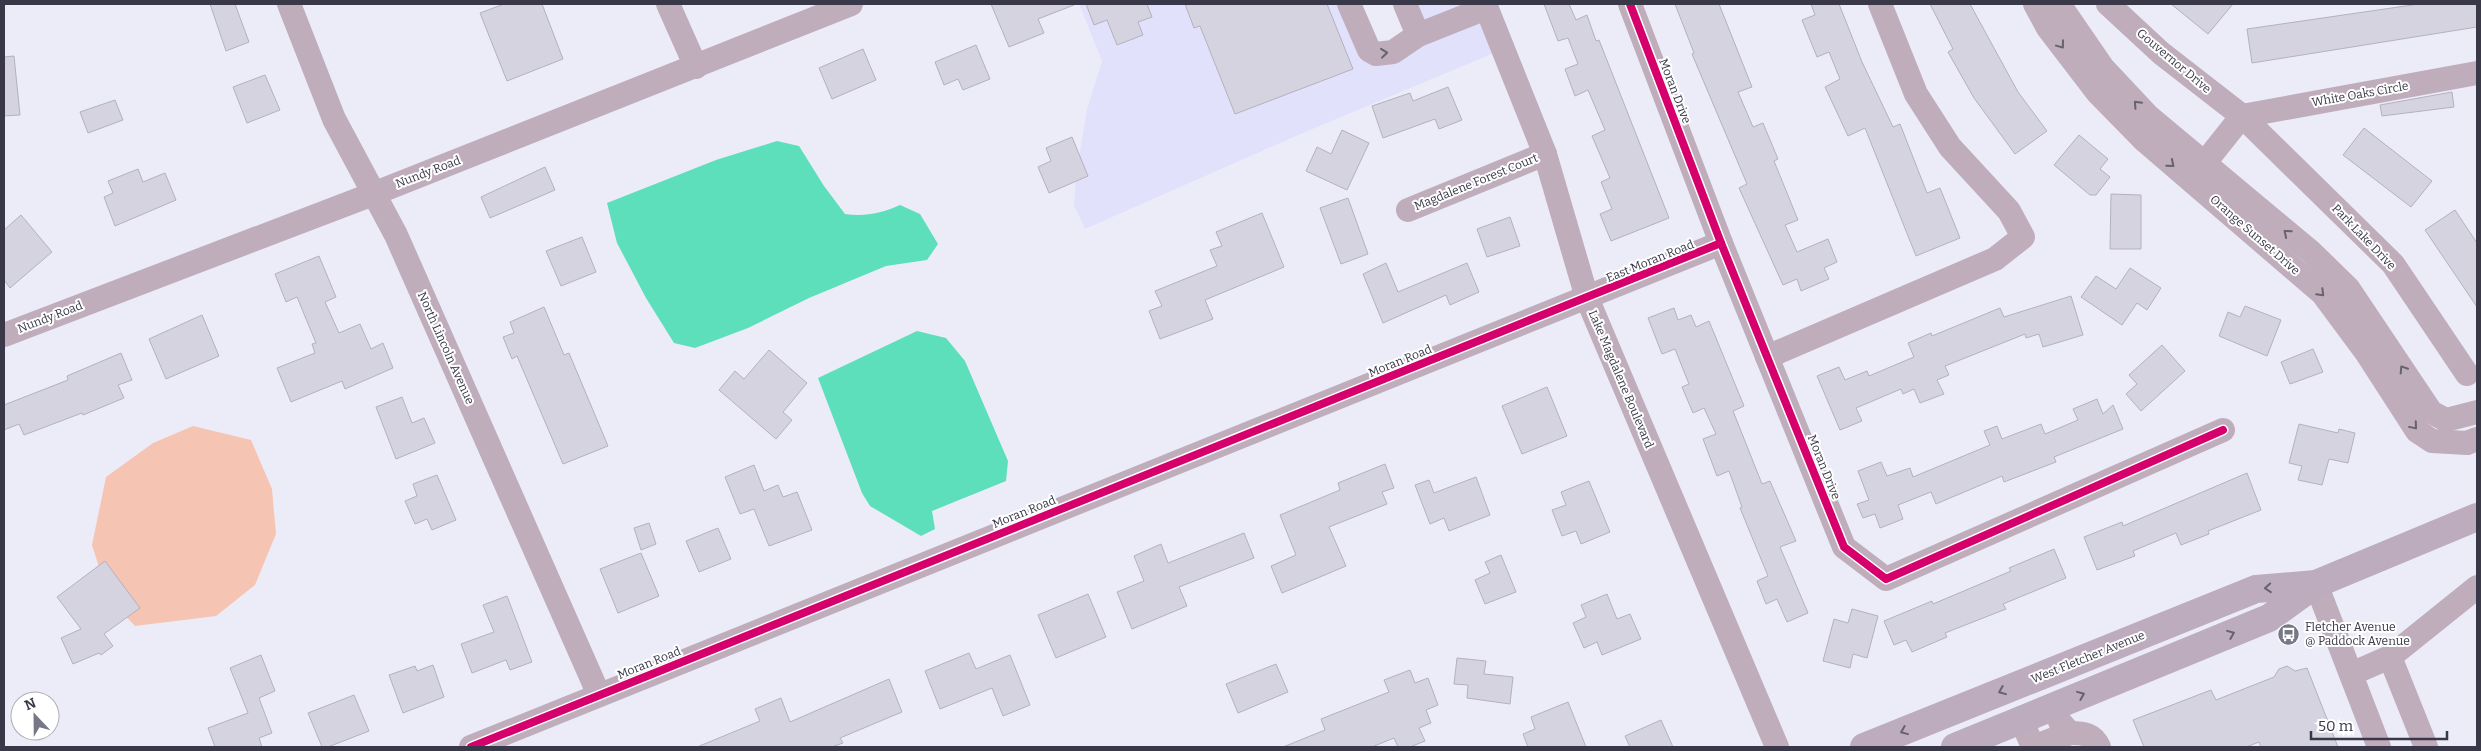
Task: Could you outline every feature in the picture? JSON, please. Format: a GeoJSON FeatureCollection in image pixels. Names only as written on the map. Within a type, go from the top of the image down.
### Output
{"type":"FeatureCollection","features":[{"type":"Feature","properties":{"kind":"main road","name":"West Fletcher Avenue"},"geometry":{"type":"LineString","coordinates":[[1955,747],[2269,618],[2316,584],[2477,517]]}},
{"type":"Feature","properties":{"kind":"main road","name":"West Fletcher Avenue"},"geometry":{"type":"LineString","coordinates":[[1864,747],[2256,589],[2316,584]]}},
{"type":"Feature","properties":{"kind":"street","name":"North Lincoln Avenue"},"geometry":{"type":"LineString","coordinates":[[289,4],[334,120],[396,235],[599,695]]}},
{"type":"Feature","properties":{"kind":"street"},"geometry":{"type":"LineString","coordinates":[[668,4],[696,67]]}},
{"type":"Feature","properties":{"kind":"street","name":"Nundy Road"},"geometry":{"type":"LineString","coordinates":[[4,335],[373,194],[851,4]]}},
{"type":"Feature","properties":{"kind":"street"},"geometry":{"type":"LineString","coordinates":[[1349,4],[1369,50],[1376,54],[1393,52],[1418,35],[1486,6]]}},
{"type":"Feature","properties":{"kind":"street"},"geometry":{"type":"LineString","coordinates":[[1405,4],[1418,35]]}},
{"type":"Feature","properties":{"kind":"street","name":"Moran Drive"},"geometry":{"type":"LineString","coordinates":[[1630,4],[1721,244],[1844,547],[1886,579],[2223,430]]}},
{"type":"Feature","properties":{"kind":"street"},"geometry":{"type":"LineString","coordinates":[[1767,357],[1995,259],[2023,237],[2008,211],[1950,147],[1916,94],[1880,4]]}},
{"type":"Feature","properties":{"kind":"street","name":"Orange Sunset Drive"},"geometry":{"type":"LineString","coordinates":[[2035,4],[2048,28],[2097,92],[2145,141],[2198,172],[2311,252],[2348,288],[2431,412],[2446,420],[2477,412]]}},
{"type":"Feature","properties":{"kind":"street","name":"Orange Sunset Drive"},"geometry":{"type":"LineString","coordinates":[[2059,4],[2103,68],[2198,172],[2323,294],[2366,352],[2417,431],[2432,442],[2467,443],[2477,439]]}},
{"type":"Feature","properties":{"kind":"street","name":"Gouvernor Drive"},"geometry":{"type":"LineString","coordinates":[[2108,4],[2161,53],[2242,116]]}},
{"type":"Feature","properties":{"kind":"street","name":"Lake Magdalene Boulevard"},"geometry":{"type":"LineString","coordinates":[[1486,6],[1544,154],[1587,298],[1777,747]]}},
{"type":"Feature","properties":{"kind":"street","name":"White Oaks Circle"},"geometry":{"type":"LineString","coordinates":[[2242,116],[2477,73]]}},
{"type":"Feature","properties":{"kind":"street"},"geometry":{"type":"LineString","coordinates":[[2198,172],[2242,116]]}},
{"type":"Feature","properties":{"kind":"street","name":"Park Lake Drive"},"geometry":{"type":"LineString","coordinates":[[2242,116],[2393,264],[2467,374]]}},
{"type":"Feature","properties":{"kind":"street","name":"Magdalene Forest Court"},"geometry":{"type":"LineString","coordinates":[[1408,210],[1544,154]]}},
{"type":"Feature","properties":{"kind":"street","name":"East Moran Road"},"geometry":{"type":"LineString","coordinates":[[1587,298],[1721,244]]}},
{"type":"Feature","properties":{"kind":"street","name":"Moran Road"},"geometry":{"type":"LineString","coordinates":[[471,747],[1587,298]]}},
{"type":"Feature","properties":{"kind":"street"},"geometry":{"type":"LineString","coordinates":[[2316,584],[2379,747]]}},
{"type":"Feature","properties":{"kind":"street"},"geometry":{"type":"LineString","coordinates":[[2351,674],[2390,657],[2477,587]]}},
{"type":"Feature","properties":{"kind":"street"},"geometry":{"type":"LineString","coordinates":[[2390,657],[2426,747]]}},
{"type":"Feature","properties":{"kind":"street"},"geometry":{"type":"LineString","coordinates":[[2053,706],[2062,726],[2070,733]]}},
{"type":"Feature","properties":{"kind":"street"},"geometry":{"type":"LineString","coordinates":[[2021,720],[2033,747],[2070,733],[2095,738],[2099,747]]}},
{"type":"Feature","properties":{"kind":"shaded area"},"geometry":{"type":"Polygon","coordinates":[[[1079,4],[1339,4],[1361,54],[1422,45],[1482,21],[1494,53],[1296,136],[1085,229],[1074,205],[1076,175],[1087,109],[1102,61],[1079,4]]]}},
{"type":"Feature","properties":{"kind":"shaded area"},"geometry":{"type":"Polygon","coordinates":[[[1415,4],[1468,4],[1422,22],[1415,4]]]}},
{"type":"Feature","properties":{"kind":"shaded area"},"geometry":{"type":"Polygon","coordinates":[[[777,141],[799,146],[824,186],[845,214],[873,214],[900,205],[920,214],[938,244],[927,260],[886,266],[809,298],[748,328],[695,348],[674,343],[646,298],[617,243],[607,203],[716,160],[777,141]]]}},
{"type":"Feature","properties":{"kind":"shaded area"},"geometry":{"type":"Polygon","coordinates":[[[917,331],[946,338],[965,361],[1008,461],[1006,481],[932,511],[935,529],[921,536],[870,506],[862,493],[818,378],[917,331]]]}},
{"type":"Feature","properties":{"kind":"shaded area"},"geometry":{"type":"Polygon","coordinates":[[[193,426],[251,440],[272,489],[276,534],[255,585],[216,616],[135,626],[109,599],[92,545],[106,477],[153,443],[193,426]]]}},
{"type":"Feature","properties":{"kind":"building"},"geometry":{"type":"Polygon","coordinates":[[[210,4],[235,4],[249,42],[226,51],[210,4]]]}},
{"type":"Feature","properties":{"kind":"building"},"geometry":{"type":"Polygon","coordinates":[[[504,4],[542,4],[563,59],[507,81],[480,13],[504,4]]]}},
{"type":"Feature","properties":{"kind":"building"},"geometry":{"type":"Polygon","coordinates":[[[991,4],[1074,5],[1038,19],[1044,33],[1009,47],[991,4]]]}},
{"type":"Feature","properties":{"kind":"building"},"geometry":{"type":"Polygon","coordinates":[[[1086,4],[1147,4],[1152,17],[1138,22],[1143,35],[1117,45],[1107,20],[1094,25],[1086,4]]]}},
{"type":"Feature","properties":{"kind":"building"},"geometry":{"type":"Polygon","coordinates":[[[1185,4],[1327,4],[1353,69],[1235,114],[1200,26],[1194,28],[1185,4]]]}},
{"type":"Feature","properties":{"kind":"building"},"geometry":{"type":"Polygon","coordinates":[[[1544,4],[1569,4],[1576,20],[1587,15],[1596,41],[1599,40],[1669,218],[1611,241],[1600,214],[1612,209],[1601,182],[1610,178],[1592,136],[1605,130],[1588,90],[1575,96],[1565,69],[1578,64],[1568,38],[1558,41],[1544,4]]]}},
{"type":"Feature","properties":{"kind":"building"},"geometry":{"type":"Polygon","coordinates":[[[1675,4],[1719,4],[1752,87],[1738,92],[1753,127],[1763,123],[1778,159],[1774,161],[1798,220],[1785,225],[1797,252],[1828,239],[1837,262],[1824,268],[1829,279],[1801,291],[1797,279],[1783,285],[1739,188],[1747,184],[1692,54],[1694,53],[1675,4]]]}},
{"type":"Feature","properties":{"kind":"building"},"geometry":{"type":"Polygon","coordinates":[[[1811,4],[1839,4],[1862,62],[1893,127],[1900,124],[1927,193],[1940,188],[1960,238],[1916,256],[1865,128],[1848,136],[1825,87],[1840,79],[1829,52],[1817,57],[1802,20],[1815,15],[1811,4]]]}},
{"type":"Feature","properties":{"kind":"building"},"geometry":{"type":"Polygon","coordinates":[[[1930,4],[1970,4],[2018,92],[2047,131],[2015,154],[1974,98],[1948,52],[1953,49],[1930,4]]]}},
{"type":"Feature","properties":{"kind":"building"},"geometry":{"type":"Polygon","coordinates":[[[2171,4],[2233,4],[2208,34],[2171,4]]]}},
{"type":"Feature","properties":{"kind":"building"},"geometry":{"type":"Polygon","coordinates":[[[2419,4],[2477,4],[2477,27],[2252,63],[2247,29],[2419,4]]]}},
{"type":"Feature","properties":{"kind":"building"},"geometry":{"type":"Polygon","coordinates":[[[976,45],[990,79],[963,90],[958,79],[944,85],[935,62],[976,45]]]}},
{"type":"Feature","properties":{"kind":"building"},"geometry":{"type":"Polygon","coordinates":[[[863,49],[876,80],[832,99],[819,68],[863,49]]]}},
{"type":"Feature","properties":{"kind":"building"},"geometry":{"type":"Polygon","coordinates":[[[14,56],[20,115],[4,116],[4,57],[14,56]]]}},
{"type":"Feature","properties":{"kind":"building"},"geometry":{"type":"Polygon","coordinates":[[[265,75],[280,110],[247,123],[233,87],[265,75]]]}},
{"type":"Feature","properties":{"kind":"building"},"geometry":{"type":"Polygon","coordinates":[[[1448,87],[1462,120],[1439,129],[1435,119],[1383,138],[1372,106],[1410,93],[1413,101],[1448,87]]]}},
{"type":"Feature","properties":{"kind":"building"},"geometry":{"type":"Polygon","coordinates":[[[2452,92],[2454,107],[2382,116],[2380,105],[2452,92]]]}},
{"type":"Feature","properties":{"kind":"building"},"geometry":{"type":"Polygon","coordinates":[[[115,100],[123,120],[88,133],[80,112],[115,100]]]}},
{"type":"Feature","properties":{"kind":"building"},"geometry":{"type":"Polygon","coordinates":[[[2364,128],[2432,181],[2411,207],[2343,155],[2364,128]]]}},
{"type":"Feature","properties":{"kind":"building"},"geometry":{"type":"Polygon","coordinates":[[[1342,130],[1369,143],[1347,190],[1306,171],[1317,147],[1331,154],[1342,130]]]}},
{"type":"Feature","properties":{"kind":"building"},"geometry":{"type":"Polygon","coordinates":[[[2079,135],[2108,159],[2100,169],[2110,177],[2096,195],[2090,195],[2054,165],[2079,135]]]}},
{"type":"Feature","properties":{"kind":"building"},"geometry":{"type":"Polygon","coordinates":[[[1072,137],[1088,176],[1049,193],[1038,167],[1051,161],[1046,148],[1072,137]]]}},
{"type":"Feature","properties":{"kind":"building"},"geometry":{"type":"Polygon","coordinates":[[[545,167],[555,190],[490,218],[481,197],[545,167]]]}},
{"type":"Feature","properties":{"kind":"building"},"geometry":{"type":"Polygon","coordinates":[[[138,169],[143,182],[165,173],[176,200],[115,226],[104,197],[113,193],[108,181],[138,169]]]}},
{"type":"Feature","properties":{"kind":"building"},"geometry":{"type":"Polygon","coordinates":[[[2111,194],[2141,195],[2141,249],[2110,249],[2111,194]]]}},
{"type":"Feature","properties":{"kind":"building"},"geometry":{"type":"Polygon","coordinates":[[[1348,198],[1368,254],[1341,264],[1320,208],[1348,198]]]}},
{"type":"Feature","properties":{"kind":"building"},"geometry":{"type":"Polygon","coordinates":[[[2455,210],[2477,243],[2477,307],[2425,230],[2455,210]]]}},
{"type":"Feature","properties":{"kind":"building"},"geometry":{"type":"Polygon","coordinates":[[[1262,213],[1284,267],[1205,300],[1213,319],[1160,339],[1149,311],[1162,306],[1155,291],[1217,266],[1210,250],[1222,246],[1216,232],[1262,213]]]}},
{"type":"Feature","properties":{"kind":"building"},"geometry":{"type":"Polygon","coordinates":[[[21,215],[52,252],[10,288],[4,280],[4,230],[21,215]]]}},
{"type":"Feature","properties":{"kind":"building"},"geometry":{"type":"Polygon","coordinates":[[[1510,217],[1520,246],[1487,257],[1477,229],[1510,217]]]}},
{"type":"Feature","properties":{"kind":"building"},"geometry":{"type":"Polygon","coordinates":[[[582,237],[596,272],[561,286],[546,251],[582,237]]]}},
{"type":"Feature","properties":{"kind":"building"},"geometry":{"type":"Polygon","coordinates":[[[319,256],[336,297],[325,302],[339,333],[360,324],[371,349],[383,343],[393,368],[345,389],[342,381],[291,402],[277,368],[315,353],[312,344],[316,343],[297,297],[286,302],[275,274],[319,256]]]}},
{"type":"Feature","properties":{"kind":"building"},"geometry":{"type":"Polygon","coordinates":[[[1386,263],[1398,292],[1467,263],[1479,292],[1450,305],[1446,295],[1383,323],[1363,274],[1386,263]]]}},
{"type":"Feature","properties":{"kind":"building"},"geometry":{"type":"Polygon","coordinates":[[[2130,268],[2161,288],[2147,310],[2137,303],[2122,325],[2081,297],[2096,276],[2116,289],[2130,268]]]}},
{"type":"Feature","properties":{"kind":"building"},"geometry":{"type":"Polygon","coordinates":[[[2071,296],[2083,335],[2043,347],[2039,334],[2026,338],[2025,334],[1945,366],[1949,375],[1937,380],[1944,394],[1920,403],[1914,389],[1903,394],[1901,389],[1856,408],[1862,421],[1840,430],[1817,376],[1839,367],[1845,380],[1867,371],[1869,376],[1914,357],[1908,343],[1931,333],[1932,336],[2000,308],[2004,317],[2071,296]]]}},
{"type":"Feature","properties":{"kind":"building"},"geometry":{"type":"Polygon","coordinates":[[[2245,306],[2281,320],[2267,356],[2219,336],[2228,312],[2240,317],[2245,306]]]}},
{"type":"Feature","properties":{"kind":"building"},"geometry":{"type":"Polygon","coordinates":[[[544,307],[564,355],[569,353],[608,446],[563,464],[517,356],[512,359],[503,337],[514,333],[510,322],[544,307]]]}},
{"type":"Feature","properties":{"kind":"building"},"geometry":{"type":"Polygon","coordinates":[[[1674,308],[1678,320],[1691,315],[1696,327],[1709,321],[1744,406],[1733,411],[1762,484],[1770,481],[1796,541],[1780,547],[1808,613],[1787,622],[1777,599],[1766,604],[1757,581],[1768,576],[1740,508],[1742,507],[1729,471],[1717,476],[1703,439],[1716,434],[1704,408],[1693,413],[1682,387],[1689,384],[1675,349],[1662,354],[1648,318],[1674,308]]]}},
{"type":"Feature","properties":{"kind":"building"},"geometry":{"type":"Polygon","coordinates":[[[202,315],[219,356],[166,379],[149,339],[202,315]]]}},
{"type":"Feature","properties":{"kind":"building"},"geometry":{"type":"Polygon","coordinates":[[[2162,345],[2185,371],[2141,411],[2126,394],[2137,384],[2129,375],[2162,345]]]}},
{"type":"Feature","properties":{"kind":"building"},"geometry":{"type":"Polygon","coordinates":[[[2313,349],[2323,372],[2290,384],[2281,362],[2313,349]]]}},
{"type":"Feature","properties":{"kind":"building"},"geometry":{"type":"Polygon","coordinates":[[[769,350],[807,383],[783,412],[792,420],[776,439],[719,390],[735,371],[744,379],[769,350]]]}},
{"type":"Feature","properties":{"kind":"building"},"geometry":{"type":"Polygon","coordinates":[[[121,353],[132,380],[118,385],[124,398],[83,415],[82,413],[24,435],[19,424],[4,430],[4,405],[68,380],[67,376],[121,353]]]}},
{"type":"Feature","properties":{"kind":"building"},"geometry":{"type":"Polygon","coordinates":[[[1547,387],[1567,436],[1522,454],[1502,406],[1547,387]]]}},
{"type":"Feature","properties":{"kind":"building"},"geometry":{"type":"Polygon","coordinates":[[[402,397],[412,423],[424,418],[435,443],[396,459],[376,407],[402,397]]]}},
{"type":"Feature","properties":{"kind":"building"},"geometry":{"type":"Polygon","coordinates":[[[2097,399],[2103,414],[2113,405],[2123,429],[2054,457],[2056,462],[2004,482],[2002,476],[1936,504],[1931,492],[1898,505],[1903,519],[1880,528],[1875,514],[1863,518],[1857,504],[1869,500],[1858,471],[1881,462],[1887,476],[1910,468],[1913,477],[1990,445],[1984,431],[1997,426],[2002,439],[2041,424],[2045,434],[2078,420],[2073,409],[2097,399]]]}},
{"type":"Feature","properties":{"kind":"building"},"geometry":{"type":"Polygon","coordinates":[[[2299,424],[2338,433],[2339,429],[2355,433],[2348,463],[2329,459],[2322,485],[2298,480],[2302,466],[2289,463],[2299,424]]]}},
{"type":"Feature","properties":{"kind":"building"},"geometry":{"type":"Polygon","coordinates":[[[1385,464],[1394,488],[1382,492],[1387,504],[1329,527],[1346,566],[1282,593],[1271,566],[1296,555],[1280,515],[1340,490],[1338,483],[1385,464]]]}},
{"type":"Feature","properties":{"kind":"building"},"geometry":{"type":"Polygon","coordinates":[[[754,465],[764,491],[778,485],[783,497],[797,492],[812,530],[769,546],[754,509],[740,514],[725,477],[754,465]]]}},
{"type":"Feature","properties":{"kind":"building"},"geometry":{"type":"Polygon","coordinates":[[[2247,473],[2261,510],[2208,531],[2209,534],[2181,545],[2176,533],[2133,551],[2135,556],[2097,570],[2084,537],[2122,522],[2123,526],[2247,473]]]}},
{"type":"Feature","properties":{"kind":"building"},"geometry":{"type":"Polygon","coordinates":[[[437,475],[456,520],[432,530],[427,519],[415,524],[405,501],[417,496],[413,484],[437,475]]]}},
{"type":"Feature","properties":{"kind":"building"},"geometry":{"type":"Polygon","coordinates":[[[1476,477],[1490,515],[1449,531],[1444,518],[1430,524],[1415,485],[1429,480],[1434,493],[1476,477]]]}},
{"type":"Feature","properties":{"kind":"building"},"geometry":{"type":"Polygon","coordinates":[[[1589,481],[1610,532],[1581,544],[1576,531],[1562,536],[1552,510],[1566,505],[1561,492],[1589,481]]]}},
{"type":"Feature","properties":{"kind":"building"},"geometry":{"type":"Polygon","coordinates":[[[649,523],[656,544],[641,550],[634,528],[649,523]]]}},
{"type":"Feature","properties":{"kind":"building"},"geometry":{"type":"Polygon","coordinates":[[[718,528],[731,559],[699,572],[686,541],[718,528]]]}},
{"type":"Feature","properties":{"kind":"building"},"geometry":{"type":"Polygon","coordinates":[[[1244,533],[1254,558],[1179,587],[1187,606],[1132,629],[1117,592],[1144,581],[1134,556],[1161,544],[1168,563],[1244,533]]]}},
{"type":"Feature","properties":{"kind":"building"},"geometry":{"type":"Polygon","coordinates":[[[2054,549],[2066,578],[2003,604],[2006,609],[1945,633],[1947,637],[1912,652],[1906,640],[1894,645],[1884,621],[1932,601],[1933,604],[2011,571],[2009,568],[2054,549]]]}},
{"type":"Feature","properties":{"kind":"building"},"geometry":{"type":"Polygon","coordinates":[[[641,553],[659,596],[618,613],[600,569],[641,553]]]}},
{"type":"Feature","properties":{"kind":"building"},"geometry":{"type":"Polygon","coordinates":[[[1501,555],[1516,592],[1485,604],[1475,580],[1490,573],[1485,562],[1501,555]]]}},
{"type":"Feature","properties":{"kind":"building"},"geometry":{"type":"Polygon","coordinates":[[[105,561],[140,608],[104,634],[113,646],[101,655],[99,653],[73,664],[61,638],[81,629],[57,597],[105,561]]]}},
{"type":"Feature","properties":{"kind":"building"},"geometry":{"type":"Polygon","coordinates":[[[1088,594],[1106,637],[1056,658],[1038,615],[1088,594]]]}},
{"type":"Feature","properties":{"kind":"building"},"geometry":{"type":"Polygon","coordinates":[[[1607,594],[1617,619],[1630,614],[1641,639],[1602,655],[1597,642],[1584,648],[1573,623],[1586,617],[1581,605],[1607,594]]]}},
{"type":"Feature","properties":{"kind":"building"},"geometry":{"type":"Polygon","coordinates":[[[507,596],[532,662],[510,670],[506,660],[472,673],[461,644],[494,632],[483,605],[507,596]]]}},
{"type":"Feature","properties":{"kind":"building"},"geometry":{"type":"Polygon","coordinates":[[[1852,609],[1878,616],[1867,658],[1853,654],[1850,668],[1823,661],[1834,619],[1848,623],[1852,609]]]}},
{"type":"Feature","properties":{"kind":"building"},"geometry":{"type":"Polygon","coordinates":[[[969,653],[976,669],[1010,655],[1030,705],[1003,716],[992,688],[940,709],[925,671],[969,653]]]}},
{"type":"Feature","properties":{"kind":"building"},"geometry":{"type":"Polygon","coordinates":[[[261,655],[275,691],[259,698],[272,733],[259,738],[262,747],[215,747],[208,728],[248,713],[230,668],[261,655]]]}},
{"type":"Feature","properties":{"kind":"building"},"geometry":{"type":"Polygon","coordinates":[[[1457,658],[1486,661],[1484,674],[1513,677],[1510,704],[1467,698],[1468,685],[1454,684],[1457,658]]]}},
{"type":"Feature","properties":{"kind":"building"},"geometry":{"type":"Polygon","coordinates":[[[1276,664],[1288,692],[1238,713],[1226,684],[1276,664]]]}},
{"type":"Feature","properties":{"kind":"building"},"geometry":{"type":"Polygon","coordinates":[[[433,665],[444,697],[403,713],[389,675],[415,666],[417,671],[433,665]]]}},
{"type":"Feature","properties":{"kind":"building"},"geometry":{"type":"Polygon","coordinates":[[[2287,666],[2295,671],[2307,668],[2338,747],[2261,747],[2259,742],[2246,747],[2144,747],[2133,720],[2211,690],[2216,700],[2274,677],[2279,669],[2287,666]]]}},
{"type":"Feature","properties":{"kind":"building"},"geometry":{"type":"Polygon","coordinates":[[[1410,670],[1415,683],[1428,678],[1438,705],[1426,710],[1431,723],[1419,728],[1425,741],[1410,747],[1398,747],[1394,738],[1372,747],[1283,747],[1325,730],[1321,719],[1389,692],[1384,680],[1410,670]]]}},
{"type":"Feature","properties":{"kind":"building"},"geometry":{"type":"Polygon","coordinates":[[[889,679],[902,712],[840,738],[843,743],[832,747],[697,747],[760,721],[755,709],[781,698],[790,722],[889,679]]]}},
{"type":"Feature","properties":{"kind":"building"},"geometry":{"type":"Polygon","coordinates":[[[354,695],[369,731],[328,747],[322,747],[308,713],[354,695]]]}},
{"type":"Feature","properties":{"kind":"building"},"geometry":{"type":"Polygon","coordinates":[[[1568,702],[1586,747],[1528,747],[1523,734],[1535,729],[1531,717],[1568,702]]]}},
{"type":"Feature","properties":{"kind":"building"},"geometry":{"type":"Polygon","coordinates":[[[1661,720],[1673,747],[1630,747],[1625,736],[1661,720]]]}},
{"type":"Feature","properties":{"kind":"cycle path"},"geometry":{"type":"LineString","coordinates":[[1630,4],[1721,243],[1844,547],[1886,579],[2223,430]]}},
{"type":"Feature","properties":{"kind":"cycle path"},"geometry":{"type":"LineString","coordinates":[[471,747],[1721,243]]}},
{"type":"Feature","properties":{"kind":"place","name":"Fletcher Avenue @ Paddock Avenue"},"geometry":{"type":"Point","coordinates":[2289,634]}}]}
